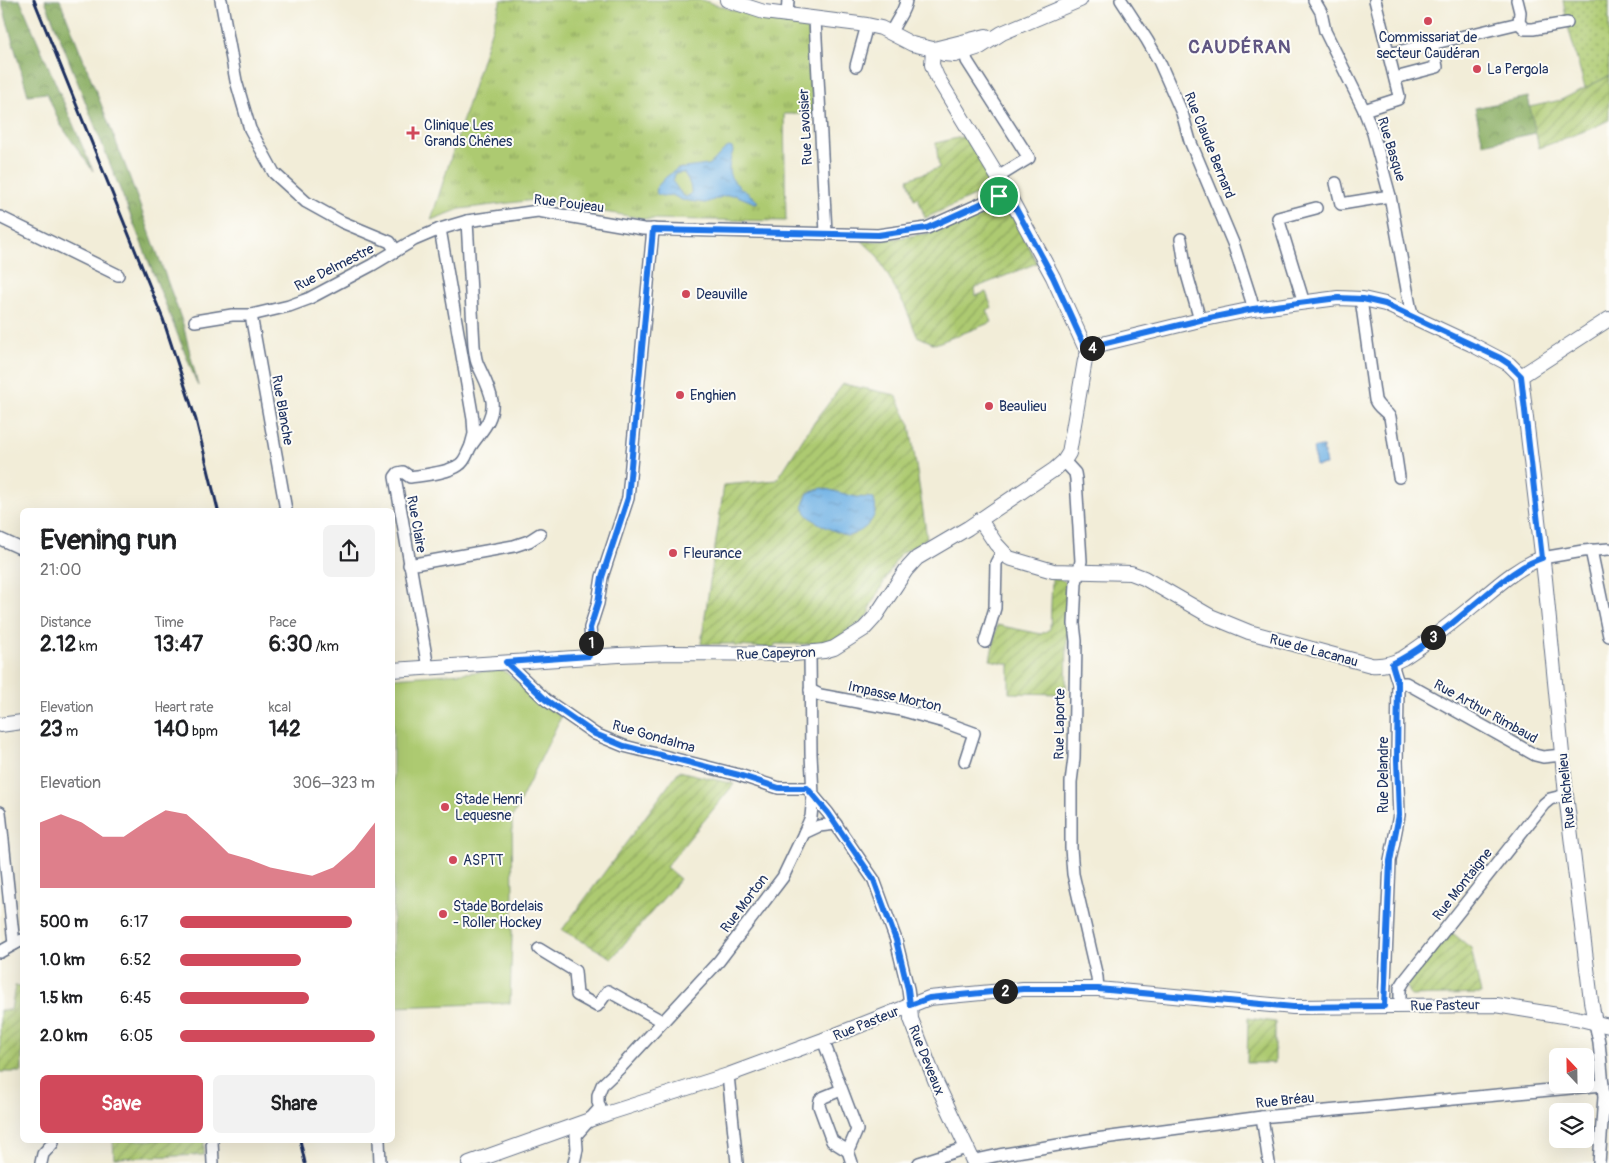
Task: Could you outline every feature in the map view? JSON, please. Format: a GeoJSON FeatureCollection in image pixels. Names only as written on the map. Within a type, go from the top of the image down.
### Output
{"type":"FeatureCollection","features":[{"type":"Feature","properties":{"kind":"street"},"geometry":{"type":"LineString","coordinates":[[221,0],[236,81],[250,129],[274,173],[306,202],[342,222],[390,242],[396,251]]}},
{"type":"Feature","properties":{"kind":"street"},"geometry":{"type":"LineString","coordinates":[[727,0],[764,12],[787,16],[867,24],[882,28],[912,44],[944,54],[955,55],[980,47],[1002,33],[1080,0]]}},
{"type":"Feature","properties":{"kind":"street"},"geometry":{"type":"LineString","coordinates":[[787,16],[788,0]]}},
{"type":"Feature","properties":{"kind":"street"},"geometry":{"type":"LineString","coordinates":[[891,33],[905,7],[906,0]]}},
{"type":"Feature","properties":{"kind":"street","name":"Rue Claude Bernard"},"geometry":{"type":"LineString","coordinates":[[1121,0],[1147,40],[1182,113],[1190,141],[1233,243],[1253,309]]}},
{"type":"Feature","properties":{"kind":"street","name":"Rue Basque"},"geometry":{"type":"LineString","coordinates":[[1314,0],[1321,12],[1325,30],[1364,110],[1373,133],[1390,196],[1413,317]]}},
{"type":"Feature","properties":{"kind":"street"},"geometry":{"type":"LineString","coordinates":[[1364,110],[1398,99],[1399,96],[1375,0]]}},
{"type":"Feature","properties":{"kind":"street"},"geometry":{"type":"LineString","coordinates":[[1517,0],[1520,12],[1519,23]]}},
{"type":"Feature","properties":{"kind":"street","name":"Rue Lavoisier"},"geometry":{"type":"LineString","coordinates":[[815,19],[826,233]]}},
{"type":"Feature","properties":{"kind":"street"},"geometry":{"type":"LineString","coordinates":[[1388,54],[1519,23]]}},
{"type":"Feature","properties":{"kind":"street"},"geometry":{"type":"LineString","coordinates":[[1519,23],[1525,29],[1533,30],[1567,23]]}},
{"type":"Feature","properties":{"kind":"street"},"geometry":{"type":"LineString","coordinates":[[856,66],[867,24]]}},
{"type":"Feature","properties":{"kind":"street"},"geometry":{"type":"LineString","coordinates":[[933,49],[1002,33]]}},
{"type":"Feature","properties":{"kind":"street"},"geometry":{"type":"LineString","coordinates":[[1395,78],[1437,67],[1432,43]]}},
{"type":"Feature","properties":{"kind":"street"},"geometry":{"type":"LineString","coordinates":[[933,49],[932,65],[936,77],[1007,192],[1053,277],[1084,345],[1090,350]]}},
{"type":"Feature","properties":{"kind":"street"},"geometry":{"type":"LineString","coordinates":[[965,53],[967,61],[1029,158],[998,177]]}},
{"type":"Feature","properties":{"kind":"street"},"geometry":{"type":"LineString","coordinates":[[1336,183],[1341,204],[1390,196]]}},
{"type":"Feature","properties":{"kind":"street","name":"Rue Poujeau"},"geometry":{"type":"LineString","coordinates":[[396,251],[414,240],[467,220],[538,211],[653,230],[878,235],[927,228],[1007,192]]}},
{"type":"Feature","properties":{"kind":"street"},"geometry":{"type":"LineString","coordinates":[[1304,303],[1278,218],[1316,208]]}},
{"type":"Feature","properties":{"kind":"street"},"geometry":{"type":"LineString","coordinates":[[0,217],[118,275]]}},
{"type":"Feature","properties":{"kind":"street","name":"Rue Claire"},"geometry":{"type":"LineString","coordinates":[[428,668],[395,477],[398,473],[403,472],[410,476],[452,469],[464,461],[471,447],[486,427],[492,412],[490,395],[477,362],[474,346],[467,220]]}},
{"type":"Feature","properties":{"kind":"street"},"geometry":{"type":"LineString","coordinates":[[440,229],[459,348],[473,419],[474,434],[471,447]]}},
{"type":"Feature","properties":{"kind":"street"},"geometry":{"type":"LineString","coordinates":[[589,656],[590,628],[598,603],[602,577],[628,498],[653,230]]}},
{"type":"Feature","properties":{"kind":"street"},"geometry":{"type":"LineString","coordinates":[[1181,238],[1186,271],[1200,320]]}},
{"type":"Feature","properties":{"kind":"street","name":"Rue Delmestre"},"geometry":{"type":"LineString","coordinates":[[195,321],[232,315],[251,315],[289,306],[308,299],[396,251]]}},
{"type":"Feature","properties":{"kind":"street"},"geometry":{"type":"LineString","coordinates":[[1064,461],[1071,447],[1085,360],[1090,350],[1106,343],[1253,309],[1338,298],[1361,299],[1385,304],[1500,358],[1521,376],[1609,319]]}},
{"type":"Feature","properties":{"kind":"street"},"geometry":{"type":"LineString","coordinates":[[1361,299],[1376,405],[1390,417],[1399,477]]}},
{"type":"Feature","properties":{"kind":"street","name":"Rue Blanche"},"geometry":{"type":"LineString","coordinates":[[251,315],[286,508]]}},
{"type":"Feature","properties":{"kind":"street"},"geometry":{"type":"LineString","coordinates":[[459,348],[474,346]]}},
{"type":"Feature","properties":{"kind":"street","name":"Rue Richelieu"},"geometry":{"type":"LineString","coordinates":[[1521,376],[1566,795],[1595,1023]]}},
{"type":"Feature","properties":{"kind":"street","name":"Rue Capeyron"},"geometry":{"type":"LineString","coordinates":[[395,670],[589,656],[671,652],[766,655],[810,653],[834,648],[864,629],[875,618],[906,570],[917,558],[980,520],[1064,461]]}},
{"type":"Feature","properties":{"kind":"street","name":"Rue Laporte"},"geometry":{"type":"LineString","coordinates":[[1064,461],[1075,473],[1081,561],[1076,583],[1074,624],[1076,641],[1074,758],[1071,782],[1071,848],[1073,874],[1097,977],[1098,989]]}},
{"type":"Feature","properties":{"kind":"street"},"geometry":{"type":"LineString","coordinates":[[980,520],[1002,552],[996,563],[995,608],[986,642]]}},
{"type":"Feature","properties":{"kind":"street"},"geometry":{"type":"LineString","coordinates":[[409,565],[514,546],[529,541],[540,534]]}},
{"type":"Feature","properties":{"kind":"street"},"geometry":{"type":"LineString","coordinates":[[0,538],[20,548]]}},
{"type":"Feature","properties":{"kind":"street"},"geometry":{"type":"LineString","coordinates":[[1392,664],[1426,642],[1527,564],[1542,558],[1609,549]]}},
{"type":"Feature","properties":{"kind":"street"},"geometry":{"type":"LineString","coordinates":[[1591,550],[1609,636]]}},
{"type":"Feature","properties":{"kind":"street","name":"Rue de Lacanau"},"geometry":{"type":"LineString","coordinates":[[1002,552],[1009,558],[1053,571],[1131,572],[1210,616],[1249,632],[1371,665],[1383,666],[1392,664]]}},
{"type":"Feature","properties":{"kind":"street","name":"Rue Morton"},"geometry":{"type":"LineString","coordinates":[[574,1163],[577,1148],[576,1135],[600,1108],[598,1095],[602,1085],[622,1066],[719,960],[783,877],[804,833],[810,817],[813,795],[810,653]]}},
{"type":"Feature","properties":{"kind":"street","name":"Rue Gondalma"},"geometry":{"type":"LineString","coordinates":[[506,662],[546,700],[595,734],[624,746],[739,775],[779,788],[807,788],[813,795]]}},
{"type":"Feature","properties":{"kind":"street","name":"Rue Delandre"},"geometry":{"type":"LineString","coordinates":[[1384,1006],[1390,861],[1399,815],[1397,760],[1398,684],[1392,664]]}},
{"type":"Feature","properties":{"kind":"street","name":"Rue Arthur Rimbaud"},"geometry":{"type":"LineString","coordinates":[[1398,684],[1406,683],[1535,755],[1543,757],[1562,755]]}},
{"type":"Feature","properties":{"kind":"street","name":"Impasse Morton"},"geometry":{"type":"LineString","coordinates":[[810,690],[820,695],[902,710],[974,733],[965,761]]}},
{"type":"Feature","properties":{"kind":"street"},"geometry":{"type":"LineString","coordinates":[[0,725],[20,722]]}},
{"type":"Feature","properties":{"kind":"street","name":"Rue Deveaux"},"geometry":{"type":"LineString","coordinates":[[813,795],[872,875],[896,940],[908,989],[911,1019],[934,1080],[971,1157]]}},
{"type":"Feature","properties":{"kind":"street","name":"Rue Montaigne"},"geometry":{"type":"LineString","coordinates":[[1400,1006],[1402,985],[1544,804],[1550,799],[1566,795]]}},
{"type":"Feature","properties":{"kind":"street"},"geometry":{"type":"LineString","coordinates":[[0,812],[18,942],[0,952]]}},
{"type":"Feature","properties":{"kind":"street"},"geometry":{"type":"LineString","coordinates":[[804,833],[819,826],[836,824]]}},
{"type":"Feature","properties":{"kind":"street"},"geometry":{"type":"LineString","coordinates":[[539,948],[575,971],[577,995],[597,1006],[608,991],[662,1021]]}},
{"type":"Feature","properties":{"kind":"street","name":"Rue Pasteur"},"geometry":{"type":"LineString","coordinates":[[469,1163],[609,1113],[728,1075],[929,998],[1023,989],[1098,989],[1293,1007],[1496,1005],[1542,1012],[1609,1026]]}},
{"type":"Feature","properties":{"kind":"street"},"geometry":{"type":"LineString","coordinates":[[1595,1023],[1604,1097],[1599,1163]]}},
{"type":"Feature","properties":{"kind":"street"},"geometry":{"type":"LineString","coordinates":[[823,1040],[857,1130],[848,1150],[852,1163]]}},
{"type":"Feature","properties":{"kind":"street"},"geometry":{"type":"LineString","coordinates":[[728,1075],[737,1163]]}},
{"type":"Feature","properties":{"kind":"street","name":"Rue Bréau"},"geometry":{"type":"LineString","coordinates":[[919,1163],[999,1155],[1099,1138],[1262,1117],[1603,1085]]}},
{"type":"Feature","properties":{"kind":"street"},"geometry":{"type":"LineString","coordinates":[[841,1090],[824,1097],[820,1100],[819,1106],[832,1141],[848,1150]]}},
{"type":"Feature","properties":{"kind":"street"},"geometry":{"type":"LineString","coordinates":[[1262,1117],[1269,1163]]}},
{"type":"Feature","properties":{"kind":"street"},"geometry":{"type":"LineString","coordinates":[[41,1163],[43,1154],[54,1143]]}},
{"type":"Feature","properties":{"kind":"street"},"geometry":{"type":"LineString","coordinates":[[212,1143],[213,1163]]}},
{"type":"Feature","properties":{"kind":"street"},"geometry":{"type":"LineString","coordinates":[[379,1143],[380,1163]]}},
{"type":"Feature","properties":{"kind":"green space"},"geometry":{"type":"Polygon","coordinates":[[[1,0],[20,0],[93,171],[60,124],[47,93],[28,95],[1,0]]]}},
{"type":"Feature","properties":{"kind":"green space"},"geometry":{"type":"Polygon","coordinates":[[[45,0],[60,0],[127,170],[183,324],[198,386],[45,0]]]}},
{"type":"Feature","properties":{"kind":"green space"},"geometry":{"type":"Polygon","coordinates":[[[501,0],[702,0],[782,23],[806,26],[808,29],[814,114],[784,114],[786,221],[646,219],[534,200],[460,209],[431,220],[501,0]]]}},
{"type":"Feature","properties":{"kind":"green space"},"geometry":{"type":"Polygon","coordinates":[[[1563,0],[1609,0],[1609,76],[1585,88],[1567,23],[1563,0]]]}},
{"type":"Feature","properties":{"kind":"green space"},"geometry":{"type":"Polygon","coordinates":[[[1609,76],[1609,120],[1539,148],[1530,107],[1561,100],[1609,76]]]}},
{"type":"Feature","properties":{"kind":"green space"},"geometry":{"type":"Polygon","coordinates":[[[1528,97],[1536,133],[1483,144],[1475,108],[1528,97]]]}},
{"type":"Feature","properties":{"kind":"green space"},"geometry":{"type":"Polygon","coordinates":[[[966,136],[996,186],[925,218],[918,198],[914,199],[908,179],[939,168],[936,143],[966,136]]]}},
{"type":"Feature","properties":{"kind":"green space"},"geometry":{"type":"Polygon","coordinates":[[[999,201],[1006,204],[1037,263],[975,288],[976,296],[986,292],[992,308],[987,310],[992,322],[935,344],[917,336],[905,306],[876,254],[862,241],[878,241],[929,233],[999,201]]]}},
{"type":"Feature","properties":{"kind":"green space"},"geometry":{"type":"Polygon","coordinates":[[[843,384],[896,395],[910,425],[927,538],[899,555],[870,607],[870,613],[860,623],[840,636],[819,643],[775,644],[774,648],[734,646],[734,644],[701,644],[724,485],[777,480],[810,428],[843,384]]]}},
{"type":"Feature","properties":{"kind":"green space"},"geometry":{"type":"Polygon","coordinates":[[[1052,579],[1063,580],[1068,585],[1066,694],[1009,693],[1009,664],[990,660],[997,625],[1041,634],[1050,629],[1052,579]]]}},
{"type":"Feature","properties":{"kind":"green space","name":"ASPTT"},"geometry":{"type":"Polygon","coordinates":[[[503,670],[561,717],[512,818],[513,903],[510,1003],[395,1007],[395,678],[503,670]]]}},
{"type":"Feature","properties":{"kind":"green space"},"geometry":{"type":"Polygon","coordinates":[[[679,771],[734,784],[666,867],[680,879],[612,958],[562,930],[679,771]]]}},
{"type":"Feature","properties":{"kind":"green space"},"geometry":{"type":"Polygon","coordinates":[[[1450,931],[1471,948],[1481,994],[1410,996],[1406,986],[1450,931]]]}},
{"type":"Feature","properties":{"kind":"green space"},"geometry":{"type":"Polygon","coordinates":[[[15,986],[20,986],[20,1072],[0,1072],[0,1010],[11,1010],[15,986]]]}},
{"type":"Feature","properties":{"kind":"green space"},"geometry":{"type":"Polygon","coordinates":[[[1248,1018],[1275,1022],[1275,1063],[1247,1063],[1248,1018]]]}},
{"type":"Feature","properties":{"kind":"green space"},"geometry":{"type":"Polygon","coordinates":[[[113,1143],[204,1143],[204,1155],[114,1158],[113,1143]]]}},
{"type":"Feature","properties":{"kind":"water"},"geometry":{"type":"Polygon","coordinates":[[[729,147],[733,151],[729,170],[733,180],[758,202],[755,203],[735,195],[724,196],[705,203],[682,200],[672,195],[662,196],[657,194],[656,188],[677,169],[708,165],[729,147]],[[684,173],[675,174],[673,182],[682,195],[686,197],[691,194],[691,191],[684,173]]]}},
{"type":"Feature","properties":{"kind":"water"},"geometry":{"type":"Polygon","coordinates":[[[1323,447],[1326,465],[1316,466],[1313,448],[1323,447]]]}},
{"type":"Feature","properties":{"kind":"water"},"geometry":{"type":"Polygon","coordinates":[[[822,488],[856,497],[873,498],[875,511],[870,523],[860,531],[847,536],[823,526],[811,518],[804,509],[804,501],[808,493],[822,488]]]}},
{"type":"Feature","properties":{"kind":"railway"},"geometry":{"type":"LineString","coordinates":[[34,0],[163,319],[196,420],[218,508]]}},
{"type":"Feature","properties":{"kind":"railway"},"geometry":{"type":"LineString","coordinates":[[301,1143],[305,1163]]}},
{"type":"Feature","properties":{"kind":"place","name":"Commissariat de secteur Caudéran"},"geometry":{"type":"Point","coordinates":[1428,21]}},
{"type":"Feature","properties":{"kind":"place","name":"La Pergola"},"geometry":{"type":"Point","coordinates":[1477,69]}},
{"type":"Feature","properties":{"kind":"place","name":"Clinique Les Grands Chênes"},"geometry":{"type":"Point","coordinates":[413,133]}},
{"type":"Feature","properties":{"kind":"place","name":"Deauville"},"geometry":{"type":"Point","coordinates":[686,294]}},
{"type":"Feature","properties":{"kind":"place","name":"Enghien"},"geometry":{"type":"Point","coordinates":[680,395]}},
{"type":"Feature","properties":{"kind":"place","name":"Beaulieu"},"geometry":{"type":"Point","coordinates":[989,406]}},
{"type":"Feature","properties":{"kind":"place","name":"Fleurance"},"geometry":{"type":"Point","coordinates":[673,553]}},
{"type":"Feature","properties":{"kind":"place","name":"Stade Henri Lequesne"},"geometry":{"type":"Point","coordinates":[445,807]}},
{"type":"Feature","properties":{"kind":"place","name":"ASPTT"},"geometry":{"type":"Point","coordinates":[453,860]}},
{"type":"Feature","properties":{"kind":"place","name":"Stade Bordelais - Roller Hockey"},"geometry":{"type":"Point","coordinates":[443,914]}},
{"type":"Feature","properties":{"kind":"district","name":"CAUDÉRAN"},"geometry":{"type":"Point","coordinates":[1240,46]}},
{"type":"Feature","properties":{"kind":"route"},"geometry":{"type":"LineString","coordinates":[[1007,192],[1053,277],[1084,345],[1090,350],[1106,343],[1253,309],[1338,298],[1363,299],[1385,304],[1500,358],[1514,368],[1521,376],[1542,558],[1527,564],[1505,578],[1426,642],[1392,664],[1398,684],[1397,760],[1399,815],[1390,861],[1384,1006],[1293,1007],[1098,989],[1023,989],[929,998],[910,1005],[896,940],[872,875],[828,813],[807,788],[779,788],[739,775],[624,746],[595,734],[546,700],[506,662],[589,656],[590,628],[598,603],[602,577],[628,498],[653,230],[878,235],[927,228],[999,196],[1007,192]]}}]}
